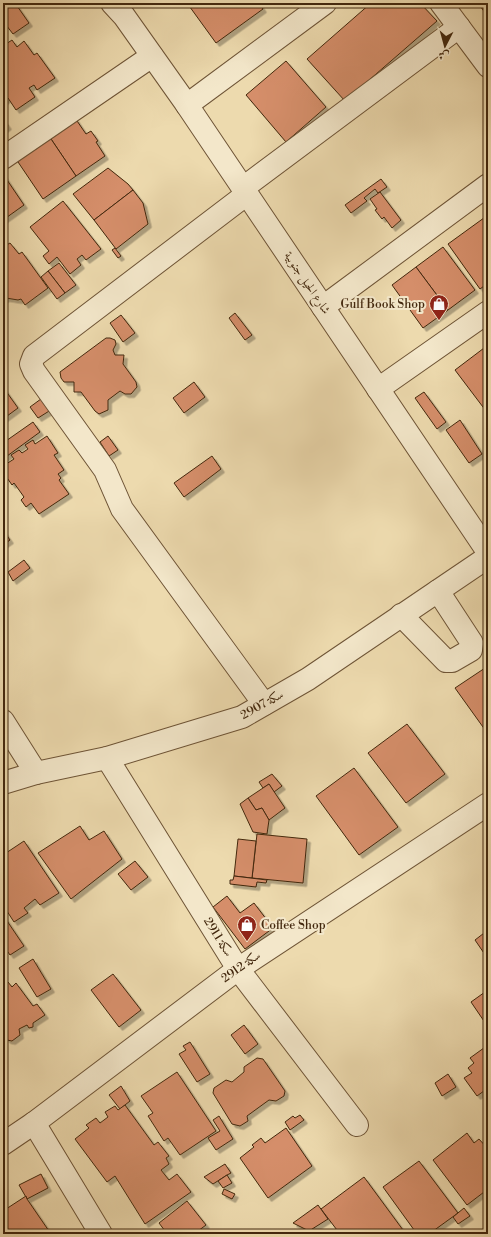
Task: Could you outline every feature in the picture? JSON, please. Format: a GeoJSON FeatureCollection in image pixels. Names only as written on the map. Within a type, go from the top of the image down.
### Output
{"type":"FeatureCollection","features":[{"type":"Feature","properties":{"kind":"street"},"geometry":{"type":"LineString","coordinates":[[187,105],[325,3]]}},
{"type":"Feature","properties":{"kind":"street"},"geometry":{"type":"LineString","coordinates":[[441,3],[488,66]]}},
{"type":"Feature","properties":{"kind":"street","name":"شارع الحيل جنوبية"},"geometry":{"type":"LineString","coordinates":[[117,7],[187,105],[488,552]]}},
{"type":"Feature","properties":{"kind":"street"},"geometry":{"type":"LineString","coordinates":[[264,704],[122,509],[105,470],[34,371],[31,364],[34,356],[245,191],[459,27]]}},
{"type":"Feature","properties":{"kind":"street"},"geometry":{"type":"LineString","coordinates":[[3,158],[152,56]]}},
{"type":"Feature","properties":{"kind":"street"},"geometry":{"type":"LineString","coordinates":[[323,307],[488,185]]}},
{"type":"Feature","properties":{"kind":"street"},"geometry":{"type":"LineString","coordinates":[[378,389],[488,312]]}},
{"type":"Feature","properties":{"kind":"street","name":"سكة 2907"},"geometry":{"type":"LineString","coordinates":[[3,783],[36,773],[107,758],[242,717],[308,679],[488,556]]}},
{"type":"Feature","properties":{"kind":"street"},"geometry":{"type":"LineString","coordinates":[[401,616],[446,661],[452,661],[471,650],[472,643],[438,591]]}},
{"type":"Feature","properties":{"kind":"street"},"geometry":{"type":"LineString","coordinates":[[3,721],[36,773]]}},
{"type":"Feature","properties":{"kind":"street","name":"سكة 2911"},"geometry":{"type":"LineString","coordinates":[[107,758],[238,969],[357,1126]]}},
{"type":"Feature","properties":{"kind":"street","name":"سكة 2912"},"geometry":{"type":"LineString","coordinates":[[3,1144],[34,1123],[238,969],[488,804]]}},
{"type":"Feature","properties":{"kind":"street"},"geometry":{"type":"LineString","coordinates":[[34,1123],[101,1234]]}},
{"type":"Feature","properties":{"kind":"building"},"geometry":{"type":"Polygon","coordinates":[[[3,3],[15,3],[29,23],[13,34],[3,21],[3,3]]]}},
{"type":"Feature","properties":{"kind":"building"},"geometry":{"type":"Polygon","coordinates":[[[187,3],[259,3],[263,9],[216,43],[187,3]]]}},
{"type":"Feature","properties":{"kind":"building"},"geometry":{"type":"Polygon","coordinates":[[[371,3],[420,3],[437,21],[345,101],[307,59],[371,3]]]}},
{"type":"Feature","properties":{"kind":"building"},"geometry":{"type":"Polygon","coordinates":[[[478,3],[488,3],[488,17],[478,3]]]}},
{"type":"Feature","properties":{"kind":"building"},"geometry":{"type":"Polygon","coordinates":[[[12,40],[17,47],[24,41],[34,55],[37,53],[55,78],[37,90],[34,85],[29,88],[35,97],[16,110],[8,98],[3,102],[3,46],[12,40]]]}},
{"type":"Feature","properties":{"kind":"building"},"geometry":{"type":"Polygon","coordinates":[[[286,61],[326,107],[286,142],[246,95],[286,61]]]}},
{"type":"Feature","properties":{"kind":"building"},"geometry":{"type":"Polygon","coordinates":[[[75,118],[86,134],[91,131],[98,141],[96,142],[105,156],[76,176],[49,136],[75,118]]]}},
{"type":"Feature","properties":{"kind":"building"},"geometry":{"type":"Polygon","coordinates":[[[3,119],[8,126],[3,130],[3,119]]]}},
{"type":"Feature","properties":{"kind":"building"},"geometry":{"type":"Polygon","coordinates":[[[49,136],[76,176],[43,199],[16,159],[49,136]]]}},
{"type":"Feature","properties":{"kind":"building"},"geometry":{"type":"Polygon","coordinates":[[[108,168],[128,184],[133,190],[94,220],[73,194],[108,168]]]}},
{"type":"Feature","properties":{"kind":"building"},"geometry":{"type":"Polygon","coordinates":[[[3,174],[24,205],[3,220],[3,174]]]}},
{"type":"Feature","properties":{"kind":"building"},"geometry":{"type":"Polygon","coordinates":[[[381,179],[387,187],[378,193],[375,189],[364,198],[367,201],[351,213],[345,205],[381,179]]]}},
{"type":"Feature","properties":{"kind":"building"},"geometry":{"type":"Polygon","coordinates":[[[133,190],[143,203],[148,224],[116,249],[94,220],[133,190]]]}},
{"type":"Feature","properties":{"kind":"building"},"geometry":{"type":"Polygon","coordinates":[[[380,192],[401,220],[392,228],[384,217],[382,219],[375,210],[377,209],[370,199],[380,192]]]}},
{"type":"Feature","properties":{"kind":"building"},"geometry":{"type":"Polygon","coordinates":[[[63,201],[101,249],[86,260],[82,255],[77,259],[81,265],[70,274],[57,257],[49,264],[43,256],[49,251],[30,227],[63,201]]]}},
{"type":"Feature","properties":{"kind":"building"},"geometry":{"type":"Polygon","coordinates":[[[488,215],[488,283],[480,289],[448,244],[488,215]]]}},
{"type":"Feature","properties":{"kind":"building"},"geometry":{"type":"Polygon","coordinates":[[[10,243],[19,254],[22,252],[48,288],[25,305],[21,299],[6,298],[3,300],[3,247],[10,243]]]}},
{"type":"Feature","properties":{"kind":"building"},"geometry":{"type":"Polygon","coordinates":[[[443,247],[475,290],[448,310],[416,267],[443,247]]]}},
{"type":"Feature","properties":{"kind":"building"},"geometry":{"type":"Polygon","coordinates":[[[115,248],[121,256],[118,258],[112,250],[115,248]]]}},
{"type":"Feature","properties":{"kind":"building"},"geometry":{"type":"Polygon","coordinates":[[[59,263],[76,285],[65,293],[48,271],[59,263]]]}},
{"type":"Feature","properties":{"kind":"building"},"geometry":{"type":"Polygon","coordinates":[[[416,267],[448,310],[423,328],[392,285],[416,267]]]}},
{"type":"Feature","properties":{"kind":"building"},"geometry":{"type":"Polygon","coordinates":[[[48,271],[65,293],[57,299],[41,277],[48,271]]]}},
{"type":"Feature","properties":{"kind":"building"},"geometry":{"type":"Polygon","coordinates":[[[235,313],[252,335],[245,340],[229,318],[235,313]]]}},
{"type":"Feature","properties":{"kind":"building"},"geometry":{"type":"Polygon","coordinates":[[[121,315],[135,333],[123,342],[110,323],[121,315]]]}},
{"type":"Feature","properties":{"kind":"building"},"geometry":{"type":"Polygon","coordinates":[[[106,338],[115,340],[116,344],[113,350],[115,355],[124,355],[123,364],[136,382],[137,387],[131,394],[125,394],[120,391],[108,400],[108,410],[99,414],[81,392],[74,392],[74,382],[64,382],[61,378],[60,372],[106,338]]]}},
{"type":"Feature","properties":{"kind":"building"},"geometry":{"type":"Polygon","coordinates":[[[488,345],[488,410],[486,411],[455,370],[488,345]]]}},
{"type":"Feature","properties":{"kind":"building"},"geometry":{"type":"Polygon","coordinates":[[[194,382],[205,397],[184,413],[173,398],[194,382]]]}},
{"type":"Feature","properties":{"kind":"building"},"geometry":{"type":"Polygon","coordinates":[[[3,387],[18,408],[3,419],[3,387]]]}},
{"type":"Feature","properties":{"kind":"building"},"geometry":{"type":"Polygon","coordinates":[[[424,392],[446,422],[437,429],[415,398],[424,392]]]}},
{"type":"Feature","properties":{"kind":"building"},"geometry":{"type":"Polygon","coordinates":[[[45,396],[54,408],[38,418],[30,407],[45,396]]]}},
{"type":"Feature","properties":{"kind":"building"},"geometry":{"type":"Polygon","coordinates":[[[460,420],[482,454],[469,463],[446,430],[460,420]]]}},
{"type":"Feature","properties":{"kind":"building"},"geometry":{"type":"Polygon","coordinates":[[[33,422],[40,432],[3,459],[3,443],[33,422]]]}},
{"type":"Feature","properties":{"kind":"building"},"geometry":{"type":"Polygon","coordinates":[[[47,436],[58,453],[54,455],[64,470],[58,474],[61,478],[59,480],[69,494],[39,514],[31,503],[26,507],[21,500],[24,497],[14,483],[12,485],[3,472],[3,466],[14,459],[11,455],[19,450],[22,453],[28,449],[25,445],[33,440],[35,444],[47,436]]]}},
{"type":"Feature","properties":{"kind":"building"},"geometry":{"type":"Polygon","coordinates":[[[108,436],[118,450],[109,456],[100,442],[108,436]]]}},
{"type":"Feature","properties":{"kind":"building"},"geometry":{"type":"Polygon","coordinates":[[[212,456],[221,469],[184,497],[174,483],[212,456]]]}},
{"type":"Feature","properties":{"kind":"building"},"geometry":{"type":"Polygon","coordinates":[[[3,530],[10,540],[3,545],[3,530]]]}},
{"type":"Feature","properties":{"kind":"building"},"geometry":{"type":"Polygon","coordinates":[[[24,560],[30,568],[13,581],[8,572],[24,560]]]}},
{"type":"Feature","properties":{"kind":"building"},"geometry":{"type":"Polygon","coordinates":[[[488,666],[488,734],[455,688],[488,666]]]}},
{"type":"Feature","properties":{"kind":"building"},"geometry":{"type":"Polygon","coordinates":[[[407,724],[445,774],[406,803],[368,753],[407,724]]]}},
{"type":"Feature","properties":{"kind":"building"},"geometry":{"type":"Polygon","coordinates":[[[354,768],[398,827],[359,855],[316,796],[354,768]]]}},
{"type":"Feature","properties":{"kind":"building"},"geometry":{"type":"Polygon","coordinates":[[[272,774],[282,786],[274,792],[269,784],[263,788],[259,782],[272,774]]]}},
{"type":"Feature","properties":{"kind":"building"},"geometry":{"type":"Polygon","coordinates":[[[269,784],[285,808],[269,820],[262,808],[256,810],[248,798],[269,784]]]}},
{"type":"Feature","properties":{"kind":"building"},"geometry":{"type":"Polygon","coordinates":[[[248,798],[256,810],[262,808],[269,820],[267,834],[253,832],[240,804],[248,798]]]}},
{"type":"Feature","properties":{"kind":"building"},"geometry":{"type":"Polygon","coordinates":[[[80,826],[89,840],[104,831],[122,859],[71,899],[38,853],[80,826]]]}},
{"type":"Feature","properties":{"kind":"building"},"geometry":{"type":"Polygon","coordinates":[[[257,834],[307,839],[303,883],[252,878],[257,834]]]}},
{"type":"Feature","properties":{"kind":"building"},"geometry":{"type":"Polygon","coordinates":[[[238,839],[256,841],[252,878],[234,876],[238,839]]]}},
{"type":"Feature","properties":{"kind":"building"},"geometry":{"type":"Polygon","coordinates":[[[24,841],[59,893],[40,905],[35,899],[24,908],[28,913],[14,922],[3,905],[3,855],[24,841]]]}},
{"type":"Feature","properties":{"kind":"building"},"geometry":{"type":"Polygon","coordinates":[[[135,861],[148,877],[131,890],[118,874],[135,861]]]}},
{"type":"Feature","properties":{"kind":"building"},"geometry":{"type":"Polygon","coordinates":[[[234,876],[267,880],[266,883],[257,882],[256,887],[230,884],[230,880],[233,880],[234,876]]]}},
{"type":"Feature","properties":{"kind":"building"},"geometry":{"type":"Polygon","coordinates":[[[227,896],[240,913],[254,903],[273,928],[245,949],[213,907],[227,896]]]}},
{"type":"Feature","properties":{"kind":"building"},"geometry":{"type":"Polygon","coordinates":[[[3,915],[24,946],[10,955],[3,945],[3,915]]]}},
{"type":"Feature","properties":{"kind":"building"},"geometry":{"type":"Polygon","coordinates":[[[488,930],[488,959],[475,940],[488,930]]]}},
{"type":"Feature","properties":{"kind":"building"},"geometry":{"type":"Polygon","coordinates":[[[33,959],[51,989],[37,997],[19,968],[33,959]]]}},
{"type":"Feature","properties":{"kind":"building"},"geometry":{"type":"Polygon","coordinates":[[[113,974],[141,1010],[119,1027],[91,990],[113,974]]]}},
{"type":"Feature","properties":{"kind":"building"},"geometry":{"type":"Polygon","coordinates":[[[8,982],[12,987],[16,983],[33,1006],[37,1004],[45,1015],[33,1023],[33,1027],[29,1028],[27,1025],[19,1029],[20,1035],[12,1041],[7,1040],[3,1035],[3,985],[8,982]]]}},
{"type":"Feature","properties":{"kind":"building"},"geometry":{"type":"Polygon","coordinates":[[[485,992],[488,997],[488,1027],[471,1002],[485,992]]]}},
{"type":"Feature","properties":{"kind":"building"},"geometry":{"type":"Polygon","coordinates":[[[244,1025],[258,1044],[245,1054],[231,1035],[244,1025]]]}},
{"type":"Feature","properties":{"kind":"building"},"geometry":{"type":"Polygon","coordinates":[[[190,1042],[210,1074],[197,1082],[179,1054],[186,1050],[183,1046],[190,1042]]]}},
{"type":"Feature","properties":{"kind":"building"},"geometry":{"type":"Polygon","coordinates":[[[488,1045],[488,1088],[477,1096],[464,1078],[472,1073],[468,1068],[474,1063],[470,1058],[488,1045]]]}},
{"type":"Feature","properties":{"kind":"building"},"geometry":{"type":"Polygon","coordinates":[[[257,1058],[263,1059],[285,1091],[284,1096],[276,1101],[269,1100],[247,1116],[248,1121],[240,1126],[232,1124],[213,1093],[214,1088],[226,1080],[232,1082],[244,1072],[244,1067],[257,1058]]]}},
{"type":"Feature","properties":{"kind":"building"},"geometry":{"type":"Polygon","coordinates":[[[177,1072],[216,1131],[180,1155],[168,1138],[164,1141],[148,1116],[153,1113],[141,1096],[177,1072]]]}},
{"type":"Feature","properties":{"kind":"building"},"geometry":{"type":"Polygon","coordinates":[[[448,1074],[456,1087],[442,1096],[435,1083],[448,1074]]]}},
{"type":"Feature","properties":{"kind":"building"},"geometry":{"type":"Polygon","coordinates":[[[121,1086],[130,1101],[120,1109],[109,1095],[121,1086]]]}},
{"type":"Feature","properties":{"kind":"building"},"geometry":{"type":"Polygon","coordinates":[[[125,1105],[154,1145],[158,1142],[169,1156],[166,1158],[169,1164],[161,1170],[169,1180],[177,1174],[191,1192],[145,1224],[115,1176],[107,1182],[75,1139],[89,1128],[86,1125],[96,1118],[100,1123],[108,1117],[105,1112],[115,1106],[118,1110],[125,1105]]]}},
{"type":"Feature","properties":{"kind":"building"},"geometry":{"type":"Polygon","coordinates":[[[300,1115],[304,1120],[290,1130],[285,1122],[293,1116],[295,1118],[300,1115]]]}},
{"type":"Feature","properties":{"kind":"building"},"geometry":{"type":"Polygon","coordinates":[[[219,1116],[233,1139],[216,1150],[208,1138],[220,1131],[213,1120],[219,1116]]]}},
{"type":"Feature","properties":{"kind":"building"},"geometry":{"type":"Polygon","coordinates":[[[286,1128],[312,1166],[268,1198],[240,1158],[254,1147],[252,1145],[261,1138],[265,1143],[286,1128]]]}},
{"type":"Feature","properties":{"kind":"building"},"geometry":{"type":"Polygon","coordinates":[[[467,1133],[474,1143],[479,1139],[488,1149],[488,1189],[467,1205],[433,1160],[467,1133]]]}},
{"type":"Feature","properties":{"kind":"building"},"geometry":{"type":"Polygon","coordinates":[[[419,1161],[458,1213],[429,1234],[417,1234],[383,1187],[419,1161]]]}},
{"type":"Feature","properties":{"kind":"building"},"geometry":{"type":"Polygon","coordinates":[[[225,1164],[231,1173],[213,1184],[204,1177],[225,1164]]]}},
{"type":"Feature","properties":{"kind":"building"},"geometry":{"type":"Polygon","coordinates":[[[41,1174],[48,1188],[27,1199],[19,1185],[41,1174]]]}},
{"type":"Feature","properties":{"kind":"building"},"geometry":{"type":"Polygon","coordinates":[[[227,1175],[232,1183],[223,1188],[218,1181],[227,1175]]]}},
{"type":"Feature","properties":{"kind":"building"},"geometry":{"type":"Polygon","coordinates":[[[364,1177],[403,1230],[398,1234],[340,1234],[321,1209],[364,1177]]]}},
{"type":"Feature","properties":{"kind":"building"},"geometry":{"type":"Polygon","coordinates":[[[224,1189],[235,1194],[232,1199],[222,1194],[224,1189]]]}},
{"type":"Feature","properties":{"kind":"building"},"geometry":{"type":"Polygon","coordinates":[[[26,1196],[51,1234],[3,1234],[3,1211],[26,1196]]]}},
{"type":"Feature","properties":{"kind":"building"},"geometry":{"type":"Polygon","coordinates":[[[187,1201],[206,1225],[194,1234],[161,1234],[165,1231],[159,1223],[187,1201]]]}},
{"type":"Feature","properties":{"kind":"building"},"geometry":{"type":"Polygon","coordinates":[[[318,1205],[328,1219],[309,1231],[293,1223],[318,1205]]]}},
{"type":"Feature","properties":{"kind":"building"},"geometry":{"type":"Polygon","coordinates":[[[464,1208],[470,1216],[458,1224],[453,1217],[464,1208]]]}},
{"type":"Feature","properties":{"kind":"waterway"},"geometry":{"type":"LineString","coordinates":[[485,1234],[488,1231]]}},
{"type":"Feature","properties":{"kind":"place","name":"Gulf Book Shop"},"geometry":{"type":"Point","coordinates":[439,321]}},
{"type":"Feature","properties":{"kind":"place","name":"Coffee Shop"},"geometry":{"type":"Point","coordinates":[247,942]}}]}
